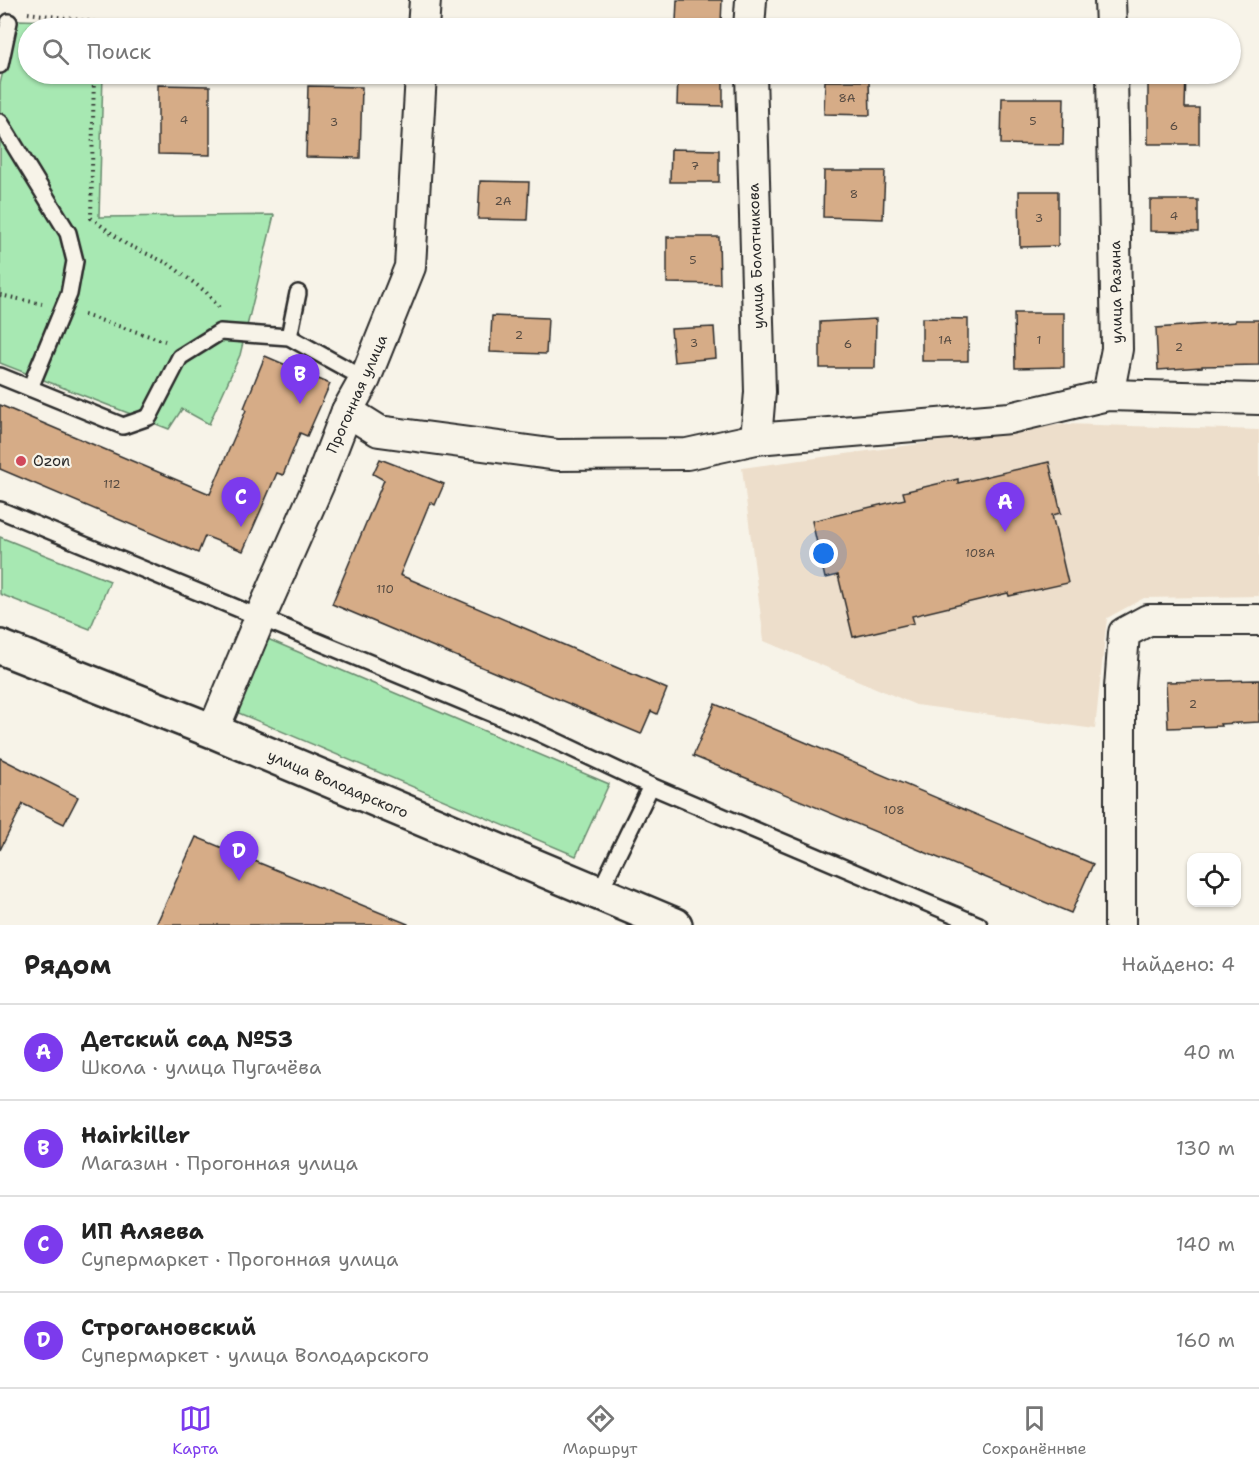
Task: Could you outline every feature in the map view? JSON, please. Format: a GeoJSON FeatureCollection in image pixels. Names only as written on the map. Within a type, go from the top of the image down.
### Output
{"type":"FeatureCollection","features":[{"type":"Feature","properties":{"kind":"main road","name":"улица Володарского"},"geometry":{"type":"LineString","coordinates":[[0,647],[213,731],[675,925]]}},
{"type":"Feature","properties":{"kind":"street"},"geometry":{"type":"LineString","coordinates":[[424,18],[425,0]]}},
{"type":"Feature","properties":{"kind":"street"},"geometry":{"type":"LineString","coordinates":[[750,18],[751,0]]}},
{"type":"Feature","properties":{"kind":"street"},"geometry":{"type":"LineString","coordinates":[[1110,0],[1111,18]]}},
{"type":"Feature","properties":{"kind":"street","name":"Прогонная улица"},"geometry":{"type":"LineString","coordinates":[[213,731],[318,486],[347,411],[365,380],[410,267],[420,84]]}},
{"type":"Feature","properties":{"kind":"street","name":"улица Болотникова"},"geometry":{"type":"LineString","coordinates":[[751,84],[760,392],[756,439]]}},
{"type":"Feature","properties":{"kind":"street","name":"улица Разина"},"geometry":{"type":"LineString","coordinates":[[1108,395],[1117,349],[1112,84]]}},
{"type":"Feature","properties":{"kind":"street"},"geometry":{"type":"LineString","coordinates":[[347,411],[379,431],[558,455],[687,454],[756,439],[1010,418],[1108,395],[1259,399]]}},
{"type":"Feature","properties":{"kind":"street"},"geometry":{"type":"LineString","coordinates":[[1120,925],[1120,688],[1124,633],[1148,620],[1259,620]]}},
{"type":"Feature","properties":{"kind":"lane"},"geometry":{"type":"LineString","coordinates":[[0,65],[14,17]]}},
{"type":"Feature","properties":{"kind":"lane"},"geometry":{"type":"LineString","coordinates":[[0,122],[68,233],[75,261],[69,294],[30,388]]}},
{"type":"Feature","properties":{"kind":"lane"},"geometry":{"type":"LineString","coordinates":[[289,337],[298,293]]}},
{"type":"Feature","properties":{"kind":"lane"},"geometry":{"type":"LineString","coordinates":[[0,376],[123,426],[149,417],[180,357],[220,332],[289,337],[365,380]]}},
{"type":"Feature","properties":{"kind":"lane"},"geometry":{"type":"LineString","coordinates":[[0,510],[539,733],[651,786],[979,925]]}},
{"type":"Feature","properties":{"kind":"lane"},"geometry":{"type":"LineString","coordinates":[[599,893],[651,786]]}},
{"type":"Feature","properties":{"kind":"path"},"geometry":{"type":"LineString","coordinates":[[14,17],[30,18]]}},
{"type":"Feature","properties":{"kind":"path"},"geometry":{"type":"LineString","coordinates":[[94,84],[91,218],[126,244],[169,264],[206,292],[221,310],[220,332]]}},
{"type":"Feature","properties":{"kind":"path"},"geometry":{"type":"LineString","coordinates":[[0,295],[63,309],[191,350]]}},
{"type":"Feature","properties":{"kind":"shaded area"},"geometry":{"type":"Polygon","coordinates":[[[1065,424],[1259,430],[1259,596],[1144,598],[1107,618],[1095,729],[916,705],[764,641],[742,468],[1065,424]]]}},
{"type":"Feature","properties":{"kind":"green space"},"geometry":{"type":"Polygon","coordinates":[[[15,20],[18,20],[18,84],[103,84],[99,217],[274,215],[240,355],[209,424],[182,409],[169,429],[0,363],[0,84],[15,20]]]}},
{"type":"Feature","properties":{"kind":"green space"},"geometry":{"type":"Polygon","coordinates":[[[0,537],[110,581],[90,629],[0,594],[0,537]]]}},
{"type":"Feature","properties":{"kind":"green space"},"geometry":{"type":"Polygon","coordinates":[[[263,637],[609,784],[576,856],[234,711],[263,637]]]}},
{"type":"Feature","properties":{"kind":"building"},"geometry":{"type":"Polygon","coordinates":[[[677,0],[722,0],[721,18],[676,18],[677,0]]]}},
{"type":"Feature","properties":{"kind":"building"},"geometry":{"type":"Polygon","coordinates":[[[678,84],[723,84],[723,106],[677,105],[678,84]]]}},
{"type":"Feature","properties":{"kind":"building"},"geometry":{"type":"Polygon","coordinates":[[[825,84],[869,84],[870,115],[824,114],[825,84]]]}},
{"type":"Feature","properties":{"kind":"building"},"geometry":{"type":"Polygon","coordinates":[[[1148,84],[1186,84],[1185,108],[1199,108],[1199,144],[1148,144],[1148,84]]]}},
{"type":"Feature","properties":{"kind":"building"},"geometry":{"type":"Polygon","coordinates":[[[158,85],[210,86],[210,155],[158,154],[158,85]]]}},
{"type":"Feature","properties":{"kind":"building"},"geometry":{"type":"Polygon","coordinates":[[[308,86],[362,87],[360,158],[306,157],[308,86]]]}},
{"type":"Feature","properties":{"kind":"building"},"geometry":{"type":"Polygon","coordinates":[[[1002,98],[1064,98],[1063,145],[1001,144],[1002,98]]]}},
{"type":"Feature","properties":{"kind":"building"},"geometry":{"type":"Polygon","coordinates":[[[671,149],[719,150],[719,182],[670,182],[671,149]]]}},
{"type":"Feature","properties":{"kind":"building"},"geometry":{"type":"Polygon","coordinates":[[[824,171],[885,171],[883,219],[823,217],[824,171]]]}},
{"type":"Feature","properties":{"kind":"building"},"geometry":{"type":"Polygon","coordinates":[[[480,181],[529,182],[527,220],[478,219],[480,181]]]}},
{"type":"Feature","properties":{"kind":"building"},"geometry":{"type":"Polygon","coordinates":[[[1019,191],[1058,191],[1058,246],[1020,247],[1019,191]]]}},
{"type":"Feature","properties":{"kind":"building"},"geometry":{"type":"Polygon","coordinates":[[[1150,200],[1198,200],[1198,232],[1150,231],[1150,200]]]}},
{"type":"Feature","properties":{"kind":"building"},"geometry":{"type":"Polygon","coordinates":[[[667,237],[719,237],[720,284],[667,283],[667,237]]]}},
{"type":"Feature","properties":{"kind":"building"},"geometry":{"type":"Polygon","coordinates":[[[1014,313],[1064,313],[1064,367],[1015,368],[1014,313]]]}},
{"type":"Feature","properties":{"kind":"building"},"geometry":{"type":"Polygon","coordinates":[[[492,316],[548,318],[546,354],[490,352],[492,316]]]}},
{"type":"Feature","properties":{"kind":"building"},"geometry":{"type":"Polygon","coordinates":[[[922,318],[968,319],[968,361],[922,361],[922,318]]]}},
{"type":"Feature","properties":{"kind":"building"},"geometry":{"type":"Polygon","coordinates":[[[876,319],[875,368],[820,368],[820,322],[876,319]]]}},
{"type":"Feature","properties":{"kind":"building"},"geometry":{"type":"Polygon","coordinates":[[[1235,320],[1259,320],[1259,365],[1202,366],[1158,370],[1156,328],[1235,322],[1235,320]]]}},
{"type":"Feature","properties":{"kind":"building"},"geometry":{"type":"Polygon","coordinates":[[[714,327],[716,358],[674,362],[671,329],[714,327]]]}},
{"type":"Feature","properties":{"kind":"building"},"geometry":{"type":"Polygon","coordinates":[[[265,356],[330,384],[307,436],[300,433],[283,475],[277,473],[243,551],[205,536],[198,553],[0,469],[0,405],[210,494],[246,410],[244,408],[265,356]]]}},
{"type":"Feature","properties":{"kind":"building"},"geometry":{"type":"Polygon","coordinates":[[[380,459],[444,484],[435,505],[430,502],[400,575],[667,689],[657,714],[651,711],[641,734],[332,604],[384,480],[373,474],[380,459]]]}},
{"type":"Feature","properties":{"kind":"building"},"geometry":{"type":"Polygon","coordinates":[[[1049,462],[1061,513],[1052,515],[1068,583],[1009,596],[1008,593],[912,616],[914,623],[853,637],[838,575],[825,578],[812,521],[905,499],[903,492],[958,479],[958,483],[1049,462]]]}},
{"type":"Feature","properties":{"kind":"building"},"geometry":{"type":"Polygon","coordinates":[[[1259,680],[1259,722],[1168,728],[1166,682],[1259,680]]]}},
{"type":"Feature","properties":{"kind":"building"},"geometry":{"type":"Polygon","coordinates":[[[715,704],[1093,864],[1071,913],[693,756],[715,704]]]}},
{"type":"Feature","properties":{"kind":"building"},"geometry":{"type":"Polygon","coordinates":[[[0,758],[78,797],[64,824],[23,804],[0,850],[0,758]]]}},
{"type":"Feature","properties":{"kind":"building"},"geometry":{"type":"Polygon","coordinates":[[[196,837],[408,924],[408,925],[156,925],[196,837]]]}},
{"type":"Feature","properties":{"kind":"place","name":"Hairkiller"},"geometry":{"type":"Point","coordinates":[300,404]}},
{"type":"Feature","properties":{"kind":"place","name":"Ozon"},"geometry":{"type":"Point","coordinates":[21,461]}},
{"type":"Feature","properties":{"kind":"place","name":"ИП Аляева"},"geometry":{"type":"Point","coordinates":[241,527]}},
{"type":"Feature","properties":{"kind":"place","name":"Детский сад №53"},"geometry":{"type":"Point","coordinates":[1005,532]}},
{"type":"Feature","properties":{"kind":"place","name":"Строгановский"},"geometry":{"type":"Point","coordinates":[239,881]}}]}
